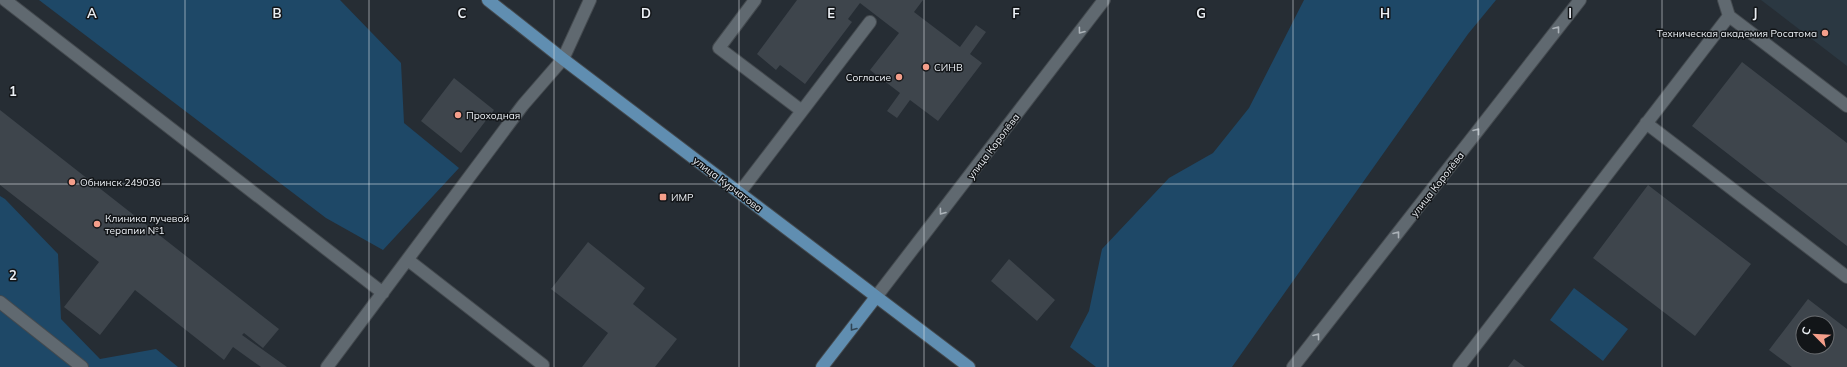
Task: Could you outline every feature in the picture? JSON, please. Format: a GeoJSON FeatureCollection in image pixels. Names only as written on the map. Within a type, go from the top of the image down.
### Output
{"type":"FeatureCollection","features":[{"type":"Feature","properties":{"kind":"main road","name":"улица Курчатова"},"geometry":{"type":"LineString","coordinates":[[488,0],[563,59],[969,367]]}},
{"type":"Feature","properties":{"kind":"main road","name":"улица Королёва"},"geometry":{"type":"LineString","coordinates":[[822,367],[876,297]]}},
{"type":"Feature","properties":{"kind":"street"},"geometry":{"type":"LineString","coordinates":[[5,0],[383,293]]}},
{"type":"Feature","properties":{"kind":"street"},"geometry":{"type":"LineString","coordinates":[[327,367],[523,105],[563,59],[590,0]]}},
{"type":"Feature","properties":{"kind":"street"},"geometry":{"type":"LineString","coordinates":[[755,0],[718,48],[802,111]]}},
{"type":"Feature","properties":{"kind":"street","name":"улица Королёва"},"geometry":{"type":"LineString","coordinates":[[1293,367],[1580,0]]}},
{"type":"Feature","properties":{"kind":"street"},"geometry":{"type":"LineString","coordinates":[[1724,0],[1729,16],[1847,106]]}},
{"type":"Feature","properties":{"kind":"street","name":"улица Королёва"},"geometry":{"type":"LineString","coordinates":[[876,297],[1102,1]]}},
{"type":"Feature","properties":{"kind":"street"},"geometry":{"type":"LineString","coordinates":[[1459,367],[1729,16]]}},
{"type":"Feature","properties":{"kind":"street"},"geometry":{"type":"LineString","coordinates":[[740,192],[870,22]]}},
{"type":"Feature","properties":{"kind":"street"},"geometry":{"type":"LineString","coordinates":[[1646,123],[1847,277]]}},
{"type":"Feature","properties":{"kind":"street"},"geometry":{"type":"LineString","coordinates":[[408,260],[543,366]]}},
{"type":"Feature","properties":{"kind":"street"},"geometry":{"type":"LineString","coordinates":[[0,302],[82,367]]}},
{"type":"Feature","properties":{"kind":"shaded area"},"geometry":{"type":"Polygon","coordinates":[[[39,0],[340,0],[401,63],[404,123],[459,168],[383,250],[326,218],[39,0]]]}},
{"type":"Feature","properties":{"kind":"shaded area"},"geometry":{"type":"Polygon","coordinates":[[[1304,0],[1496,0],[1468,34],[1232,367],[1096,367],[1070,347],[1089,311],[1102,249],[1169,178],[1213,153],[1249,108],[1304,0]]]}},
{"type":"Feature","properties":{"kind":"shaded area","name":"Техническая академия Росатома"},"geometry":{"type":"Polygon","coordinates":[[[1761,0],[1847,0],[1847,66],[1761,0]]]}},
{"type":"Feature","properties":{"kind":"shaded area"},"geometry":{"type":"Polygon","coordinates":[[[0,196],[5,199],[58,254],[61,319],[100,359],[156,349],[178,367],[0,367],[0,196]]]}},
{"type":"Feature","properties":{"kind":"shaded area"},"geometry":{"type":"Polygon","coordinates":[[[1574,288],[1628,329],[1603,361],[1550,320],[1574,288]]]}},
{"type":"Feature","properties":{"kind":"building"},"geometry":{"type":"Polygon","coordinates":[[[797,0],[923,0],[914,12],[960,47],[976,25],[986,32],[970,54],[982,63],[938,121],[910,100],[897,118],[887,111],[900,93],[870,70],[899,33],[860,3],[848,19],[852,22],[805,84],[780,65],[776,70],[757,54],[797,0]]]}},
{"type":"Feature","properties":{"kind":"building"},"geometry":{"type":"Polygon","coordinates":[[[1742,62],[1847,143],[1847,246],[1692,126],[1742,62]]]}},
{"type":"Feature","properties":{"kind":"building","name":"Проходная"},"geometry":{"type":"Polygon","coordinates":[[[454,78],[494,110],[461,153],[421,121],[454,78]]]}},
{"type":"Feature","properties":{"kind":"building","name":"Клиника лучевой терапии №1"},"geometry":{"type":"Polygon","coordinates":[[[0,110],[279,329],[263,348],[244,333],[242,335],[287,367],[261,367],[233,347],[224,360],[135,290],[100,335],[64,307],[99,262],[0,185],[0,110]]]}},
{"type":"Feature","properties":{"kind":"building"},"geometry":{"type":"Polygon","coordinates":[[[1648,185],[1751,264],[1695,336],[1593,258],[1648,185]]]}},
{"type":"Feature","properties":{"kind":"building"},"geometry":{"type":"Polygon","coordinates":[[[588,242],[645,288],[633,304],[677,339],[655,367],[582,367],[608,333],[551,289],[588,242]]]}},
{"type":"Feature","properties":{"kind":"building"},"geometry":{"type":"Polygon","coordinates":[[[1009,259],[1055,300],[1037,321],[991,281],[1009,259]]]}},
{"type":"Feature","properties":{"kind":"building"},"geometry":{"type":"Polygon","coordinates":[[[1808,299],[1829,315],[1796,315],[1808,299]]]}},
{"type":"Feature","properties":{"kind":"building"},"geometry":{"type":"Polygon","coordinates":[[[1795,316],[1795,355],[1835,355],[1835,320],[1847,329],[1847,367],[1792,367],[1769,350],[1795,316]]]}},
{"type":"Feature","properties":{"kind":"building"},"geometry":{"type":"Polygon","coordinates":[[[1514,359],[1525,367],[1508,367],[1514,359]]]}},
{"type":"Feature","properties":{"kind":"place","name":"Техническая академия Росатома"},"geometry":{"type":"Point","coordinates":[1825,33]}},
{"type":"Feature","properties":{"kind":"place","name":"СИНВ"},"geometry":{"type":"Point","coordinates":[926,67]}},
{"type":"Feature","properties":{"kind":"place","name":"Согласие"},"geometry":{"type":"Point","coordinates":[899,77]}},
{"type":"Feature","properties":{"kind":"place","name":"Проходная"},"geometry":{"type":"Point","coordinates":[458,115]}},
{"type":"Feature","properties":{"kind":"place","name":"Обнинск 249036"},"geometry":{"type":"Point","coordinates":[72,182]}},
{"type":"Feature","properties":{"kind":"place","name":"ИМР"},"geometry":{"type":"Point","coordinates":[663,197]}},
{"type":"Feature","properties":{"kind":"place","name":"Клиника лучевой терапии №1"},"geometry":{"type":"Point","coordinates":[97,224]}}]}
